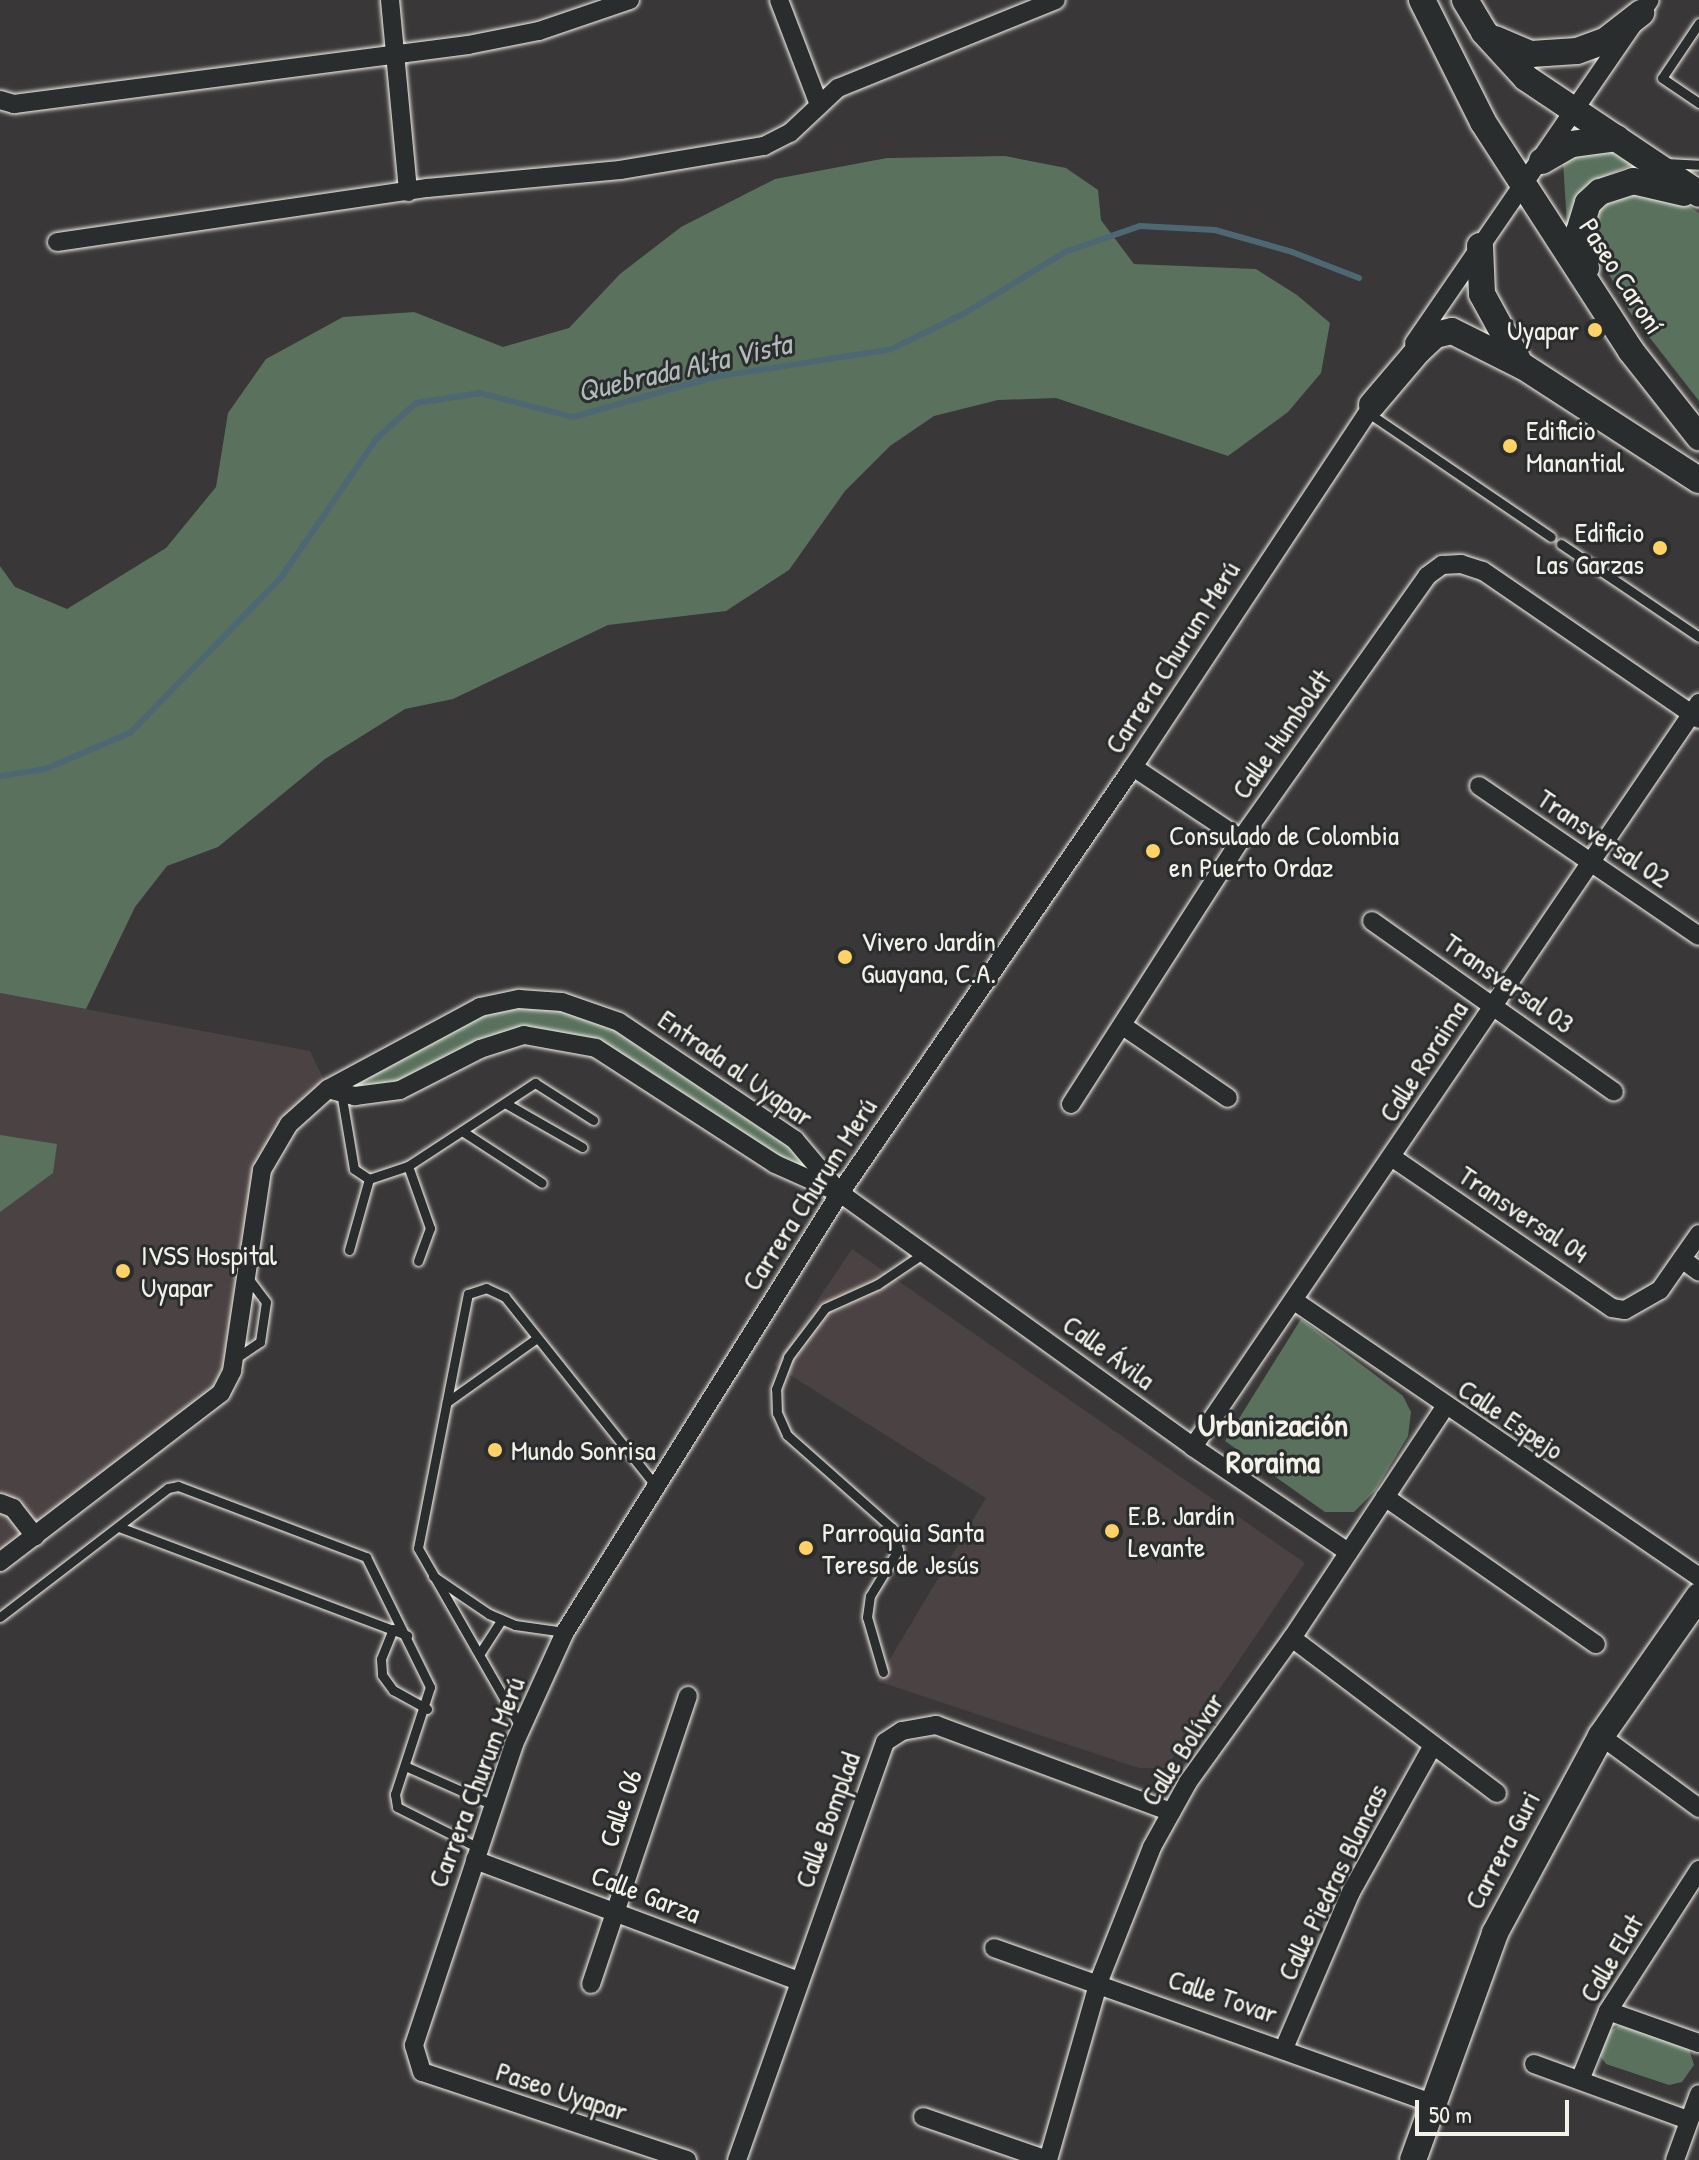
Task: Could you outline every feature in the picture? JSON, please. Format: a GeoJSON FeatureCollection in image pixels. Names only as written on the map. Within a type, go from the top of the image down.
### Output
{"type":"FeatureCollection","features":[{"type":"Feature","properties":{"kind":"street"},"geometry":{"type":"LineString","coordinates":[[390,0],[398,53],[408,192]]}},
{"type":"Feature","properties":{"kind":"street"},"geometry":{"type":"LineString","coordinates":[[0,100],[14,104],[539,31],[630,0]]}},
{"type":"Feature","properties":{"kind":"street"},"geometry":{"type":"LineString","coordinates":[[779,0],[818,102]]}},
{"type":"Feature","properties":{"kind":"street"},"geometry":{"type":"LineString","coordinates":[[57,242],[408,192],[620,170],[764,146],[797,128],[818,102],[891,65],[1056,0]]}},
{"type":"Feature","properties":{"kind":"street","name":"Paseo Caroní"},"geometry":{"type":"LineString","coordinates":[[1422,0],[1459,81],[1594,293],[1699,437]]}},
{"type":"Feature","properties":{"kind":"street"},"geometry":{"type":"LineString","coordinates":[[1465,0],[1484,32],[1526,78],[1654,162],[1699,196]]}},
{"type":"Feature","properties":{"kind":"street"},"geometry":{"type":"LineString","coordinates":[[1526,183],[1645,7]]}},
{"type":"Feature","properties":{"kind":"street"},"geometry":{"type":"LineString","coordinates":[[1484,32],[1522,51],[1552,54],[1605,41],[1645,7]]}},
{"type":"Feature","properties":{"kind":"street"},"geometry":{"type":"LineString","coordinates":[[1542,161],[1572,144],[1617,138]]}},
{"type":"Feature","properties":{"kind":"street"},"geometry":{"type":"LineString","coordinates":[[1594,293],[1579,232],[1588,203],[1600,192],[1633,181],[1699,196]]}},
{"type":"Feature","properties":{"kind":"street","name":"Carrera Churum Merú"},"geometry":{"type":"LineString","coordinates":[[422,2072],[414,2045],[521,1728],[565,1632],[840,1193],[1133,767],[1370,409],[1526,183]]}},
{"type":"Feature","properties":{"kind":"street"},"geometry":{"type":"LineString","coordinates":[[1480,246],[1482,294],[1492,320],[1524,367]]}},
{"type":"Feature","properties":{"kind":"street"},"geometry":{"type":"LineString","coordinates":[[1370,409],[1418,351],[1444,332],[1472,338],[1524,367],[1699,480]]}},
{"type":"Feature","properties":{"kind":"street","name":"Calle Humboldt"},"geometry":{"type":"LineString","coordinates":[[1071,1104],[1241,839],[1427,576],[1442,565],[1483,571],[1697,712]]}},
{"type":"Feature","properties":{"kind":"street","name":"Calle Roraima"},"geometry":{"type":"LineString","coordinates":[[1193,1447],[1296,1302],[1589,862],[1697,712]]}},
{"type":"Feature","properties":{"kind":"street"},"geometry":{"type":"LineString","coordinates":[[1133,767],[1241,839]]}},
{"type":"Feature","properties":{"kind":"street","name":"Transversal 02"},"geometry":{"type":"LineString","coordinates":[[1479,786],[1699,936]]}},
{"type":"Feature","properties":{"kind":"street","name":"Transversal 03"},"geometry":{"type":"LineString","coordinates":[[1372,921],[1614,1092]]}},
{"type":"Feature","properties":{"kind":"street","name":"Entrada al Uyapar"},"geometry":{"type":"LineString","coordinates":[[334,1091],[480,1007],[519,999],[562,1002],[619,1022],[684,1063],[795,1140],[840,1193]]}},
{"type":"Feature","properties":{"kind":"street"},"geometry":{"type":"LineString","coordinates":[[1123,1026],[1228,1098]]}},
{"type":"Feature","properties":{"kind":"street","name":"Entrada al Uyapar"},"geometry":{"type":"LineString","coordinates":[[334,1091],[374,1097],[400,1090],[480,1049],[524,1035],[573,1040],[617,1059],[775,1164],[840,1193]]}},
{"type":"Feature","properties":{"kind":"street"},"geometry":{"type":"LineString","coordinates":[[0,1562],[221,1393],[233,1360],[267,1154],[289,1124],[334,1091]]}},
{"type":"Feature","properties":{"kind":"street","name":"Transversal 04"},"geometry":{"type":"LineString","coordinates":[[1393,1158],[1612,1308],[1625,1310],[1660,1290],[1682,1259]]}},
{"type":"Feature","properties":{"kind":"street","name":"Calle Ávila"},"geometry":{"type":"LineString","coordinates":[[840,1193],[1193,1447],[1348,1552]]}},
{"type":"Feature","properties":{"kind":"street"},"geometry":{"type":"LineString","coordinates":[[1699,1234],[1682,1259],[1699,1272]]}},
{"type":"Feature","properties":{"kind":"street","name":"Calle Espejo"},"geometry":{"type":"LineString","coordinates":[[1296,1302],[1444,1408],[1699,1577]]}},
{"type":"Feature","properties":{"kind":"street","name":"Calle Bolívar"},"geometry":{"type":"LineString","coordinates":[[1047,2160],[1099,1981],[1129,1901],[1171,1812],[1292,1638],[1444,1408]]}},
{"type":"Feature","properties":{"kind":"street"},"geometry":{"type":"LineString","coordinates":[[1385,1497],[1596,1644]]}},
{"type":"Feature","properties":{"kind":"street"},"geometry":{"type":"LineString","coordinates":[[0,1503],[13,1508],[35,1536]]}},
{"type":"Feature","properties":{"kind":"street","name":"Carrera Guri"},"geometry":{"type":"LineString","coordinates":[[1413,2160],[1495,1933],[1601,1736],[1699,1596]]}},
{"type":"Feature","properties":{"kind":"street"},"geometry":{"type":"LineString","coordinates":[[1292,1638],[1497,1793]]}},
{"type":"Feature","properties":{"kind":"street","name":"Calle 06"},"geometry":{"type":"LineString","coordinates":[[591,1984],[688,1696]]}},
{"type":"Feature","properties":{"kind":"street","name":"Calle Bomplad"},"geometry":{"type":"LineString","coordinates":[[737,2160],[885,1742],[902,1731],[936,1725],[1171,1812]]}},
{"type":"Feature","properties":{"kind":"street"},"geometry":{"type":"LineString","coordinates":[[1601,1736],[1699,1808]]}},
{"type":"Feature","properties":{"kind":"street","name":"Calle Piedras Blancas"},"geometry":{"type":"LineString","coordinates":[[1285,2046],[1351,1892],[1433,1745]]}},
{"type":"Feature","properties":{"kind":"street","name":"Calle Garza"},"geometry":{"type":"LineString","coordinates":[[477,1854],[614,1912],[798,1981]]}},
{"type":"Feature","properties":{"kind":"street","name":"Calle Elat"},"geometry":{"type":"LineString","coordinates":[[1580,2080],[1608,2011],[1699,1870]]}},
{"type":"Feature","properties":{"kind":"street","name":"Calle Tovar"},"geometry":{"type":"LineString","coordinates":[[994,1948],[1285,2046],[1432,2103]]}},
{"type":"Feature","properties":{"kind":"street"},"geometry":{"type":"LineString","coordinates":[[1608,2011],[1699,2043]]}},
{"type":"Feature","properties":{"kind":"street"},"geometry":{"type":"LineString","coordinates":[[1534,2064],[1688,2120]]}},
{"type":"Feature","properties":{"kind":"street","name":"Paseo Uyapar"},"geometry":{"type":"LineString","coordinates":[[422,2072],[687,2160]]}},
{"type":"Feature","properties":{"kind":"street"},"geometry":{"type":"LineString","coordinates":[[1675,2160],[1699,2094]]}},
{"type":"Feature","properties":{"kind":"street"},"geometry":{"type":"LineString","coordinates":[[923,2117],[1047,2160]]}},
{"type":"Feature","properties":{"kind":"lane"},"geometry":{"type":"LineString","coordinates":[[1699,23],[1662,78],[1699,103]]}},
{"type":"Feature","properties":{"kind":"lane"},"geometry":{"type":"LineString","coordinates":[[1654,162],[1699,165]]}},
{"type":"Feature","properties":{"kind":"lane"},"geometry":{"type":"LineString","coordinates":[[1370,409],[1551,537]]}},
{"type":"Feature","properties":{"kind":"lane"},"geometry":{"type":"LineString","coordinates":[[1561,544],[1699,637]]}},
{"type":"Feature","properties":{"kind":"lane"},"geometry":{"type":"LineString","coordinates":[[369,1179],[408,1166],[538,1083],[593,1120]]}},
{"type":"Feature","properties":{"kind":"lane"},"geometry":{"type":"LineString","coordinates":[[334,1091],[354,1169],[369,1179]]}},
{"type":"Feature","properties":{"kind":"lane"},"geometry":{"type":"LineString","coordinates":[[505,1103],[582,1147]]}},
{"type":"Feature","properties":{"kind":"lane"},"geometry":{"type":"LineString","coordinates":[[462,1131],[542,1183]]}},
{"type":"Feature","properties":{"kind":"lane"},"geometry":{"type":"LineString","coordinates":[[408,1166],[430,1228],[418,1261]]}},
{"type":"Feature","properties":{"kind":"lane"},"geometry":{"type":"LineString","coordinates":[[349,1250],[369,1179]]}},
{"type":"Feature","properties":{"kind":"lane"},"geometry":{"type":"LineString","coordinates":[[883,1672],[867,1617],[870,1596],[898,1550],[892,1528],[787,1435],[777,1413],[776,1389],[788,1357],[825,1308],[878,1284],[924,1253]]}},
{"type":"Feature","properties":{"kind":"lane"},"geometry":{"type":"LineString","coordinates":[[521,1728],[480,1653],[430,1574],[418,1548],[468,1294],[486,1288],[505,1297],[656,1486]]}},
{"type":"Feature","properties":{"kind":"lane"},"geometry":{"type":"LineString","coordinates":[[447,1402],[537,1338]]}},
{"type":"Feature","properties":{"kind":"lane"},"geometry":{"type":"LineString","coordinates":[[0,1617],[168,1488],[193,1489],[366,1557],[430,1687],[427,1709],[395,1794],[397,1807],[477,1854]]}},
{"type":"Feature","properties":{"kind":"lane"},"geometry":{"type":"LineString","coordinates":[[119,1527],[407,1635]]}},
{"type":"Feature","properties":{"kind":"lane"},"geometry":{"type":"LineString","coordinates":[[430,1574],[502,1619],[565,1632]]}},
{"type":"Feature","properties":{"kind":"lane"},"geometry":{"type":"LineString","coordinates":[[480,1653],[502,1619]]}},
{"type":"Feature","properties":{"kind":"lane"},"geometry":{"type":"LineString","coordinates":[[393,1629],[381,1659],[382,1675],[393,1690],[427,1709]]}},
{"type":"Feature","properties":{"kind":"lane"},"geometry":{"type":"LineString","coordinates":[[405,1766],[493,1805]]}},
{"type":"Feature","properties":{"kind":"shaded area","name":"IVSS Hospital Uyapar"},"geometry":{"type":"Polygon","coordinates":[[[0,993],[310,1051],[328,1089],[277,1138],[227,1382],[0,1559],[0,993]]]}},
{"type":"Feature","properties":{"kind":"shaded area","name":"E.B. Jardín Levante"},"geometry":{"type":"Polygon","coordinates":[[[852,1249],[1305,1563],[1166,1768],[1139,1768],[877,1681],[986,1498],[774,1365],[852,1249]]]}},
{"type":"Feature","properties":{"kind":"green space"},"geometry":{"type":"Polygon","coordinates":[[[1606,149],[1636,163],[1594,181],[1567,225],[1563,161],[1606,149]]]}},
{"type":"Feature","properties":{"kind":"green space"},"geometry":{"type":"Polygon","coordinates":[[[1005,156],[1066,168],[1098,190],[1101,220],[1134,264],[1256,269],[1297,295],[1330,323],[1321,373],[1288,412],[1228,456],[1056,398],[998,400],[934,416],[890,446],[845,491],[789,570],[726,611],[608,625],[453,699],[405,709],[325,759],[218,847],[167,866],[135,907],[86,1009],[0,993],[0,566],[15,587],[67,609],[166,548],[216,487],[228,413],[266,359],[343,317],[414,312],[503,347],[569,328],[620,274],[681,227],[775,179],[887,158],[1005,156]]]}},
{"type":"Feature","properties":{"kind":"green space"},"geometry":{"type":"Polygon","coordinates":[[[1665,190],[1699,213],[1699,401],[1629,311],[1592,243],[1601,205],[1610,195],[1665,190]]]}},
{"type":"Feature","properties":{"kind":"green space"},"geometry":{"type":"Polygon","coordinates":[[[480,1007],[586,1008],[795,1140],[840,1193],[617,1059],[524,1035],[400,1090],[328,1089],[480,1007]]]}},
{"type":"Feature","properties":{"kind":"green space"},"geometry":{"type":"Polygon","coordinates":[[[0,1135],[57,1144],[53,1173],[0,1212],[0,1135]]]}},
{"type":"Feature","properties":{"kind":"green space"},"geometry":{"type":"Polygon","coordinates":[[[1301,1319],[1403,1396],[1411,1412],[1408,1436],[1375,1491],[1354,1512],[1325,1512],[1225,1441],[1301,1319]]]}},
{"type":"Feature","properties":{"kind":"green space"},"geometry":{"type":"Polygon","coordinates":[[[1621,2025],[1689,2049],[1694,2065],[1682,2082],[1669,2085],[1606,2064],[1598,2053],[1603,2034],[1621,2025]]]}},
{"type":"Feature","properties":{"kind":"waterway","name":"Quebrada Alta Vista"},"geometry":{"type":"LineString","coordinates":[[0,776],[45,769],[130,733],[280,579],[377,438],[416,403],[480,393],[573,417],[714,377],[892,349],[965,313],[1065,252],[1140,226],[1215,230],[1292,252],[1359,278]]}},
{"type":"Feature","properties":{"kind":"place","name":"Uyapar"},"geometry":{"type":"Point","coordinates":[1595,330]}},
{"type":"Feature","properties":{"kind":"place","name":"Edificio Manantial"},"geometry":{"type":"Point","coordinates":[1510,446]}},
{"type":"Feature","properties":{"kind":"place","name":"Edificio Las Garzas"},"geometry":{"type":"Point","coordinates":[1660,548]}},
{"type":"Feature","properties":{"kind":"place","name":"Consulado de Colombia en Puerto Ordaz"},"geometry":{"type":"Point","coordinates":[1153,851]}},
{"type":"Feature","properties":{"kind":"place","name":"Vivero Jardín Guayana, C.A."},"geometry":{"type":"Point","coordinates":[845,957]}},
{"type":"Feature","properties":{"kind":"place","name":"IVSS Hospital Uyapar"},"geometry":{"type":"Point","coordinates":[123,1271]}},
{"type":"Feature","properties":{"kind":"place","name":"Mundo Sonrisa"},"geometry":{"type":"Point","coordinates":[495,1450]}},
{"type":"Feature","properties":{"kind":"place","name":"E.B. Jardín Levante"},"geometry":{"type":"Point","coordinates":[1112,1531]}},
{"type":"Feature","properties":{"kind":"place","name":"Parroquia Santa Teresa de Jesús"},"geometry":{"type":"Point","coordinates":[806,1548]}},
{"type":"Feature","properties":{"kind":"district","name":"Urbanización Roraima"},"geometry":{"type":"Point","coordinates":[1273,1444]}}]}
